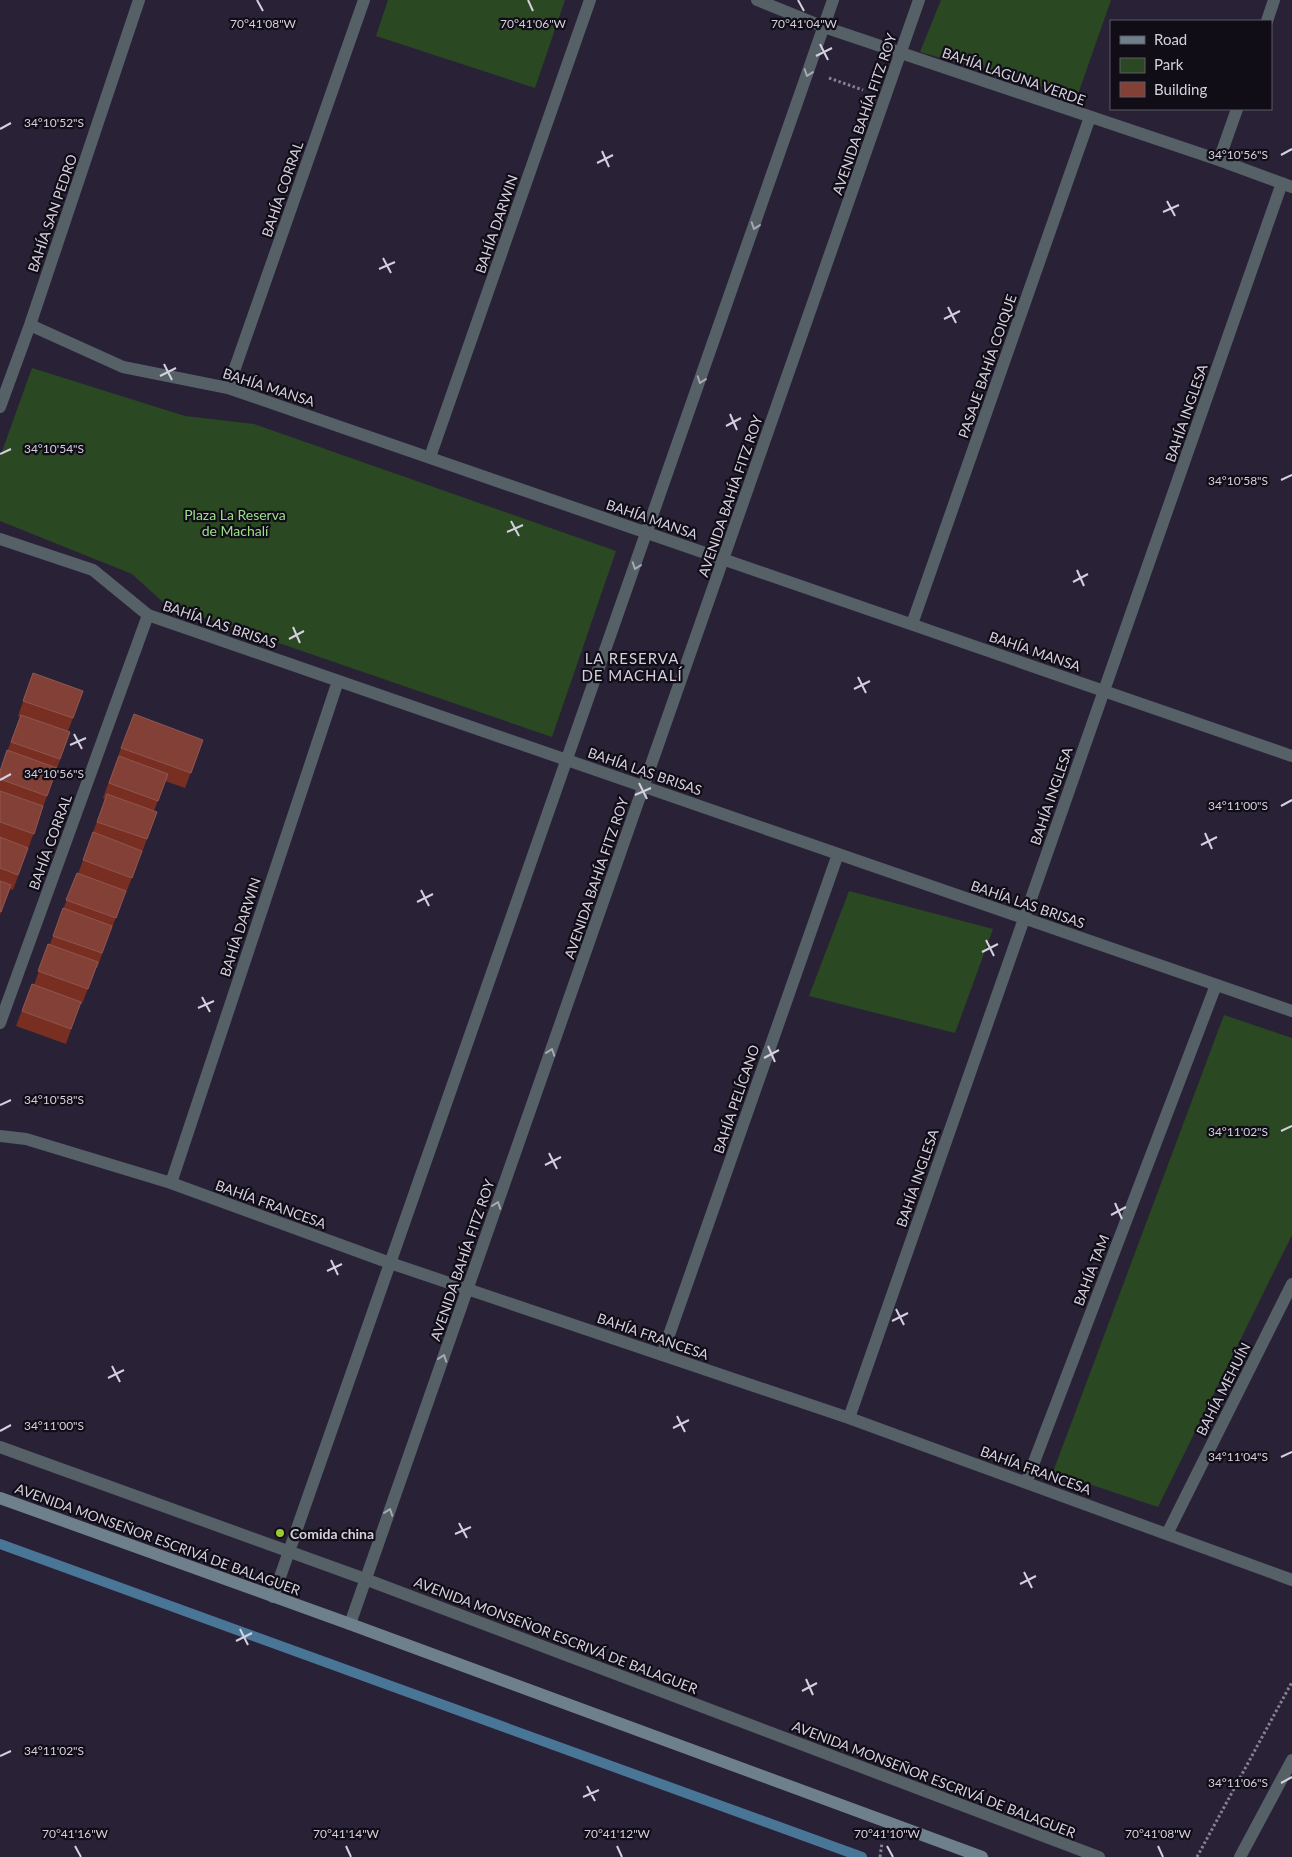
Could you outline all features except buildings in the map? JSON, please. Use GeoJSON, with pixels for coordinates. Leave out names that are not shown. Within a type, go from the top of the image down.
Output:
{"type":"FeatureCollection","features":[{"type":"Feature","properties":{"kind":"main road","name":"AVENIDA MONSEÑOR ESCRIVÁ DE BALAGUER"},"geometry":{"type":"LineString","coordinates":[[0,1498],[350,1624],[982,1857]]}},
{"type":"Feature","properties":{"kind":"street","name":"BAHÍA SAN PEDRO"},"geometry":{"type":"LineString","coordinates":[[0,407],[30,326],[139,0]]}},
{"type":"Feature","properties":{"kind":"street","name":"BAHÍA CORRAL"},"geometry":{"type":"LineString","coordinates":[[228,388],[364,0]]}},
{"type":"Feature","properties":{"kind":"street","name":"BAHÍA DARWIN"},"geometry":{"type":"LineString","coordinates":[[430,457],[590,0]]}},
{"type":"Feature","properties":{"kind":"street","name":"BAHÍA LAGUNA VERDE"},"geometry":{"type":"LineString","coordinates":[[757,0],[824,27],[1219,160],[1287,185]]}},
{"type":"Feature","properties":{"kind":"street"},"geometry":{"type":"LineString","coordinates":[[273,1597],[833,0]]}},
{"type":"Feature","properties":{"kind":"street","name":"AVENIDA BAHÍA FITZ ROY"},"geometry":{"type":"LineString","coordinates":[[350,1624],[919,0]]}},
{"type":"Feature","properties":{"kind":"street"},"geometry":{"type":"LineString","coordinates":[[1267,20],[1274,0]]}},
{"type":"Feature","properties":{"kind":"street"},"geometry":{"type":"LineString","coordinates":[[1219,160],[1237,110]]}},
{"type":"Feature","properties":{"kind":"street","name":"PASAJE BAHÍA COIQUE"},"geometry":{"type":"LineString","coordinates":[[912,624],[1090,117]]}},
{"type":"Feature","properties":{"kind":"street","name":"BAHÍA INGLESA"},"geometry":{"type":"LineString","coordinates":[[849,1418],[1104,691],[1287,185]]}},
{"type":"Feature","properties":{"kind":"street","name":"BAHÍA MANSA"},"geometry":{"type":"LineString","coordinates":[[30,326],[123,367],[228,388],[1292,756]]}},
{"type":"Feature","properties":{"kind":"street","name":"BAHÍA LAS BRISAS"},"geometry":{"type":"LineString","coordinates":[[0,539],[93,570],[148,615],[1292,1011]]}},
{"type":"Feature","properties":{"kind":"street","name":"BAHÍA CORRAL"},"geometry":{"type":"LineString","coordinates":[[0,1023],[148,615]]}},
{"type":"Feature","properties":{"kind":"street","name":"BAHÍA DARWIN"},"geometry":{"type":"LineString","coordinates":[[170,1183],[338,681]]}},
{"type":"Feature","properties":{"kind":"street","name":"BAHÍA PELÍCANO"},"geometry":{"type":"LineString","coordinates":[[662,1355],[838,854]]}},
{"type":"Feature","properties":{"kind":"street","name":"BAHÍA TAM"},"geometry":{"type":"LineString","coordinates":[[1026,1483],[1216,985]]}},
{"type":"Feature","properties":{"kind":"street","name":"BAHÍA FRANCESA"},"geometry":{"type":"LineString","coordinates":[[0,1136],[26,1140],[170,1183],[390,1263],[849,1418],[1292,1580]]}},
{"type":"Feature","properties":{"kind":"street","name":"BAHÍA MEHUÍN"},"geometry":{"type":"LineString","coordinates":[[1167,1534],[1292,1284]]}},
{"type":"Feature","properties":{"kind":"street","name":"AVENIDA MONSEÑOR ESCRIVÁ DE BALAGUER"},"geometry":{"type":"LineString","coordinates":[[0,1446],[365,1579],[1099,1857]]}},
{"type":"Feature","properties":{"kind":"street"},"geometry":{"type":"LineString","coordinates":[[1240,1857],[1292,1760]]}},
{"type":"Feature","properties":{"kind":"path"},"geometry":{"type":"LineString","coordinates":[[809,71],[886,98]]}},
{"type":"Feature","properties":{"kind":"path"},"geometry":{"type":"LineString","coordinates":[[1197,1857],[1292,1682]]}},
{"type":"Feature","properties":{"kind":"path"},"geometry":{"type":"LineString","coordinates":[[880,1857],[881,1852]]}},
{"type":"Feature","properties":{"kind":"green space"},"geometry":{"type":"Polygon","coordinates":[[[388,0],[565,0],[535,88],[376,36],[388,0]]]}},
{"type":"Feature","properties":{"kind":"green space"},"geometry":{"type":"Polygon","coordinates":[[[941,0],[1111,0],[1077,97],[920,52],[941,0]]]}},
{"type":"Feature","properties":{"kind":"green space","name":"Plaza La Reserva de Machalí"},"geometry":{"type":"Polygon","coordinates":[[[32,368],[185,416],[254,424],[616,551],[552,737],[165,604],[132,574],[0,521],[0,457],[32,368]]]}},
{"type":"Feature","properties":{"kind":"green space"},"geometry":{"type":"Polygon","coordinates":[[[849,891],[993,929],[955,1033],[809,996],[849,891]]]}},
{"type":"Feature","properties":{"kind":"green space"},"geometry":{"type":"Polygon","coordinates":[[[1224,1015],[1292,1038],[1292,1235],[1158,1507],[1053,1472],[1224,1015]]]}},
{"type":"Feature","properties":{"kind":"waterway"},"geometry":{"type":"LineString","coordinates":[[0,1544],[862,1857]]}},
{"type":"Feature","properties":{"kind":"place","name":"Comida china"},"geometry":{"type":"Point","coordinates":[280,1533]}},
{"type":"Feature","properties":{"kind":"district","name":"LA RESERVA DE MACHALÍ"},"geometry":{"type":"Point","coordinates":[632,666]}}]}
